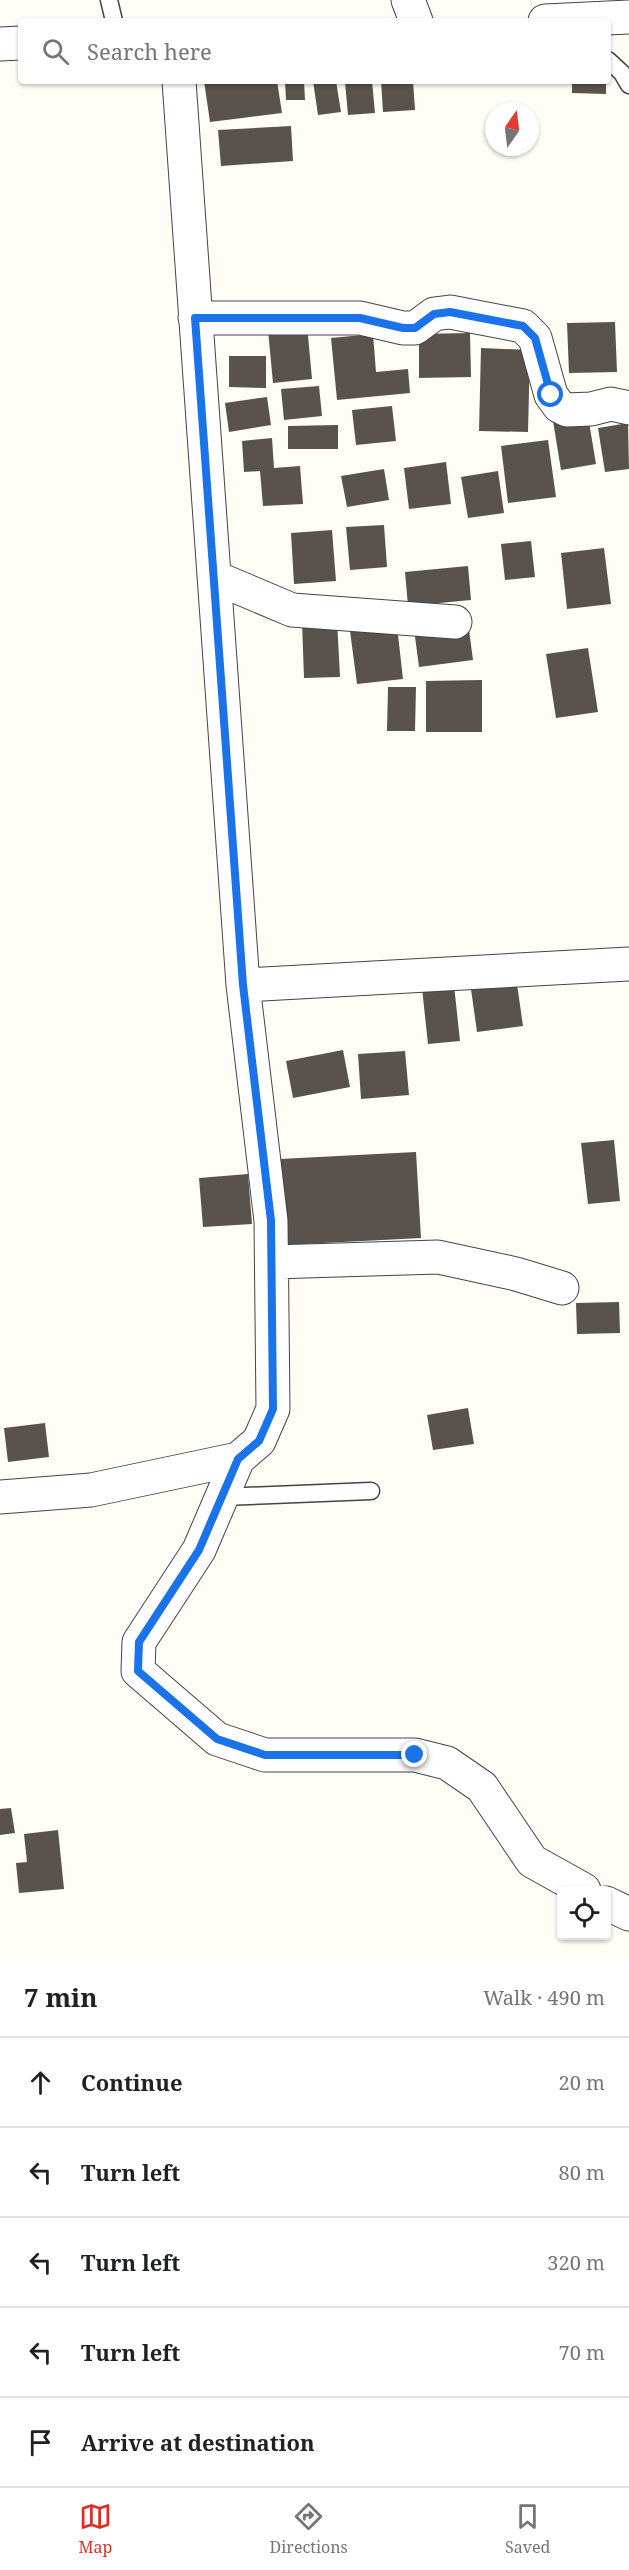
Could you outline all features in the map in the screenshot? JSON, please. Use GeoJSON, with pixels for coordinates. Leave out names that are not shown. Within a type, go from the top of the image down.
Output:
{"type":"FeatureCollection","features":[{"type":"Feature","properties":{"kind":"street"},"geometry":{"type":"LineString","coordinates":[[611,19],[629,17]]}},
{"type":"Feature","properties":{"kind":"street"},"geometry":{"type":"LineString","coordinates":[[0,44],[18,43]]}},
{"type":"Feature","properties":{"kind":"street"},"geometry":{"type":"LineString","coordinates":[[179,84],[243,985],[271,1221],[273,1409],[259,1441],[238,1459],[199,1550],[139,1642],[138,1671],[217,1739],[265,1755],[415,1755],[447,1763],[482,1787],[532,1861],[577,1886]]}},
{"type":"Feature","properties":{"kind":"street"},"geometry":{"type":"LineString","coordinates":[[195,318],[360,318],[403,328],[415,328],[434,314],[450,312],[523,326],[535,338],[551,395],[559,406],[567,410],[591,410],[611,404],[629,408]]}},
{"type":"Feature","properties":{"kind":"street"},"geometry":{"type":"LineString","coordinates":[[214,577],[292,610],[455,622]]}},
{"type":"Feature","properties":{"kind":"street"},"geometry":{"type":"LineString","coordinates":[[243,985],[629,964]]}},
{"type":"Feature","properties":{"kind":"street"},"geometry":{"type":"LineString","coordinates":[[272,1262],[438,1257],[516,1274],[562,1288]]}},
{"type":"Feature","properties":{"kind":"street"},"geometry":{"type":"LineString","coordinates":[[0,1497],[91,1490],[238,1459]]}},
{"type":"Feature","properties":{"kind":"street"},"geometry":{"type":"LineString","coordinates":[[611,1905],[629,1914]]}},
{"type":"Feature","properties":{"kind":"lane"},"geometry":{"type":"LineString","coordinates":[[109,0],[113,18]]}},
{"type":"Feature","properties":{"kind":"lane"},"geometry":{"type":"LineString","coordinates":[[611,63],[622,74],[629,86]]}},
{"type":"Feature","properties":{"kind":"lane"},"geometry":{"type":"LineString","coordinates":[[222,1497],[371,1491]]}},
{"type":"Feature","properties":{"kind":"building"},"geometry":{"type":"Polygon","coordinates":[[[204,84],[277,84],[282,113],[210,122],[204,84]]]}},
{"type":"Feature","properties":{"kind":"building"},"geometry":{"type":"Polygon","coordinates":[[[285,84],[304,84],[305,100],[286,100],[285,84]]]}},
{"type":"Feature","properties":{"kind":"building"},"geometry":{"type":"Polygon","coordinates":[[[313,84],[336,84],[341,112],[318,115],[313,84]]]}},
{"type":"Feature","properties":{"kind":"building"},"geometry":{"type":"Polygon","coordinates":[[[345,84],[372,84],[375,113],[348,115],[345,84]]]}},
{"type":"Feature","properties":{"kind":"building"},"geometry":{"type":"Polygon","coordinates":[[[381,84],[413,84],[415,110],[383,112],[381,84]]]}},
{"type":"Feature","properties":{"kind":"building"},"geometry":{"type":"Polygon","coordinates":[[[572,84],[606,84],[606,94],[572,93],[572,84]]]}},
{"type":"Feature","properties":{"kind":"building"},"geometry":{"type":"Polygon","coordinates":[[[291,126],[293,161],[221,166],[218,130],[291,126]]]}},
{"type":"Feature","properties":{"kind":"building"},"geometry":{"type":"Polygon","coordinates":[[[615,322],[617,372],[569,373],[567,323],[615,322]]]}},
{"type":"Feature","properties":{"kind":"building"},"geometry":{"type":"Polygon","coordinates":[[[307,325],[312,379],[273,383],[268,330],[307,325]]]}},
{"type":"Feature","properties":{"kind":"building"},"geometry":{"type":"Polygon","coordinates":[[[470,333],[471,377],[419,378],[419,334],[470,333]]]}},
{"type":"Feature","properties":{"kind":"building"},"geometry":{"type":"Polygon","coordinates":[[[373,334],[376,372],[408,369],[410,393],[337,400],[331,338],[373,334]]]}},
{"type":"Feature","properties":{"kind":"building"},"geometry":{"type":"Polygon","coordinates":[[[481,348],[530,350],[528,432],[479,431],[481,348]]]}},
{"type":"Feature","properties":{"kind":"building"},"geometry":{"type":"Polygon","coordinates":[[[229,356],[266,356],[266,388],[229,387],[229,356]]]}},
{"type":"Feature","properties":{"kind":"building"},"geometry":{"type":"Polygon","coordinates":[[[319,386],[322,416],[284,420],[281,389],[319,386]]]}},
{"type":"Feature","properties":{"kind":"building"},"geometry":{"type":"Polygon","coordinates":[[[267,397],[271,425],[229,432],[225,403],[267,397]]]}},
{"type":"Feature","properties":{"kind":"building"},"geometry":{"type":"Polygon","coordinates":[[[392,406],[396,441],[356,445],[352,410],[392,406]]]}},
{"type":"Feature","properties":{"kind":"building"},"geometry":{"type":"Polygon","coordinates":[[[588,416],[596,464],[561,470],[553,421],[588,416]]]}},
{"type":"Feature","properties":{"kind":"building"},"geometry":{"type":"Polygon","coordinates":[[[628,423],[629,469],[605,472],[598,428],[628,423]]]}},
{"type":"Feature","properties":{"kind":"building"},"geometry":{"type":"Polygon","coordinates":[[[338,425],[338,449],[288,449],[288,426],[338,425]]]}},
{"type":"Feature","properties":{"kind":"building"},"geometry":{"type":"Polygon","coordinates":[[[272,438],[274,468],[300,466],[303,504],[263,506],[260,471],[244,472],[242,441],[272,438]]]}},
{"type":"Feature","properties":{"kind":"building"},"geometry":{"type":"Polygon","coordinates":[[[548,440],[556,497],[508,503],[501,446],[548,440]]]}},
{"type":"Feature","properties":{"kind":"building"},"geometry":{"type":"Polygon","coordinates":[[[446,462],[451,504],[409,509],[404,468],[446,462]]]}},
{"type":"Feature","properties":{"kind":"building"},"geometry":{"type":"Polygon","coordinates":[[[384,469],[389,500],[347,507],[341,476],[384,469]]]}},
{"type":"Feature","properties":{"kind":"building"},"geometry":{"type":"Polygon","coordinates":[[[498,471],[504,513],[468,518],[461,477],[498,471]]]}},
{"type":"Feature","properties":{"kind":"building"},"geometry":{"type":"Polygon","coordinates":[[[384,525],[387,567],[350,570],[346,527],[384,525]]]}},
{"type":"Feature","properties":{"kind":"building"},"geometry":{"type":"Polygon","coordinates":[[[332,530],[336,581],[294,584],[291,533],[332,530]]]}},
{"type":"Feature","properties":{"kind":"building"},"geometry":{"type":"Polygon","coordinates":[[[531,541],[535,577],[505,580],[501,544],[531,541]]]}},
{"type":"Feature","properties":{"kind":"building"},"geometry":{"type":"Polygon","coordinates":[[[604,548],[611,604],[567,609],[561,553],[604,548]]]}},
{"type":"Feature","properties":{"kind":"building"},"geometry":{"type":"Polygon","coordinates":[[[468,566],[471,600],[408,606],[405,572],[468,566]]]}},
{"type":"Feature","properties":{"kind":"building"},"geometry":{"type":"Polygon","coordinates":[[[337,620],[340,677],[304,678],[302,622],[337,620]]]}},
{"type":"Feature","properties":{"kind":"building"},"geometry":{"type":"Polygon","coordinates":[[[468,622],[473,660],[419,667],[414,629],[468,622]]]}},
{"type":"Feature","properties":{"kind":"building"},"geometry":{"type":"Polygon","coordinates":[[[397,626],[403,679],[357,684],[350,631],[397,626]]]}},
{"type":"Feature","properties":{"kind":"building"},"geometry":{"type":"Polygon","coordinates":[[[588,648],[598,712],[556,718],[546,654],[588,648]]]}},
{"type":"Feature","properties":{"kind":"building"},"geometry":{"type":"Polygon","coordinates":[[[482,680],[482,732],[426,732],[426,681],[482,680]]]}},
{"type":"Feature","properties":{"kind":"building"},"geometry":{"type":"Polygon","coordinates":[[[388,687],[416,687],[415,731],[387,731],[388,687]]]}},
{"type":"Feature","properties":{"kind":"building"},"geometry":{"type":"Polygon","coordinates":[[[516,977],[523,1026],[477,1032],[470,982],[516,977]]]}},
{"type":"Feature","properties":{"kind":"building"},"geometry":{"type":"Polygon","coordinates":[[[454,985],[460,1041],[428,1044],[422,988],[454,985]]]}},
{"type":"Feature","properties":{"kind":"building"},"geometry":{"type":"Polygon","coordinates":[[[343,1050],[350,1087],[293,1098],[286,1061],[343,1050]]]}},
{"type":"Feature","properties":{"kind":"building"},"geometry":{"type":"Polygon","coordinates":[[[405,1051],[409,1095],[361,1099],[358,1054],[405,1051]]]}},
{"type":"Feature","properties":{"kind":"building"},"geometry":{"type":"Polygon","coordinates":[[[614,1140],[620,1201],[588,1204],[581,1143],[614,1140]]]}},
{"type":"Feature","properties":{"kind":"building"},"geometry":{"type":"Polygon","coordinates":[[[416,1152],[421,1238],[284,1245],[280,1159],[416,1152]]]}},
{"type":"Feature","properties":{"kind":"building"},"geometry":{"type":"Polygon","coordinates":[[[248,1174],[252,1224],[203,1227],[199,1178],[248,1174]]]}},
{"type":"Feature","properties":{"kind":"building"},"geometry":{"type":"Polygon","coordinates":[[[619,1302],[620,1333],[577,1334],[576,1303],[619,1302]]]}},
{"type":"Feature","properties":{"kind":"building"},"geometry":{"type":"Polygon","coordinates":[[[468,1408],[474,1444],[433,1450],[427,1415],[468,1408]]]}},
{"type":"Feature","properties":{"kind":"building"},"geometry":{"type":"Polygon","coordinates":[[[45,1423],[49,1457],[8,1462],[4,1428],[45,1423]]]}},
{"type":"Feature","properties":{"kind":"building"},"geometry":{"type":"Polygon","coordinates":[[[11,1808],[15,1833],[0,1835],[0,1809],[11,1808]]]}},
{"type":"Feature","properties":{"kind":"building"},"geometry":{"type":"Polygon","coordinates":[[[58,1830],[64,1889],[19,1893],[16,1863],[27,1862],[24,1834],[58,1830]]]}},
{"type":"Feature","properties":{"kind":"route"},"geometry":{"type":"LineString","coordinates":[[415,1755],[265,1755],[217,1739],[138,1671],[139,1642],[199,1550],[238,1459],[259,1441],[273,1409],[271,1221],[243,985],[195,318],[360,318],[403,328],[415,328],[434,314],[450,312],[523,326],[535,338],[551,395]]}}]}
